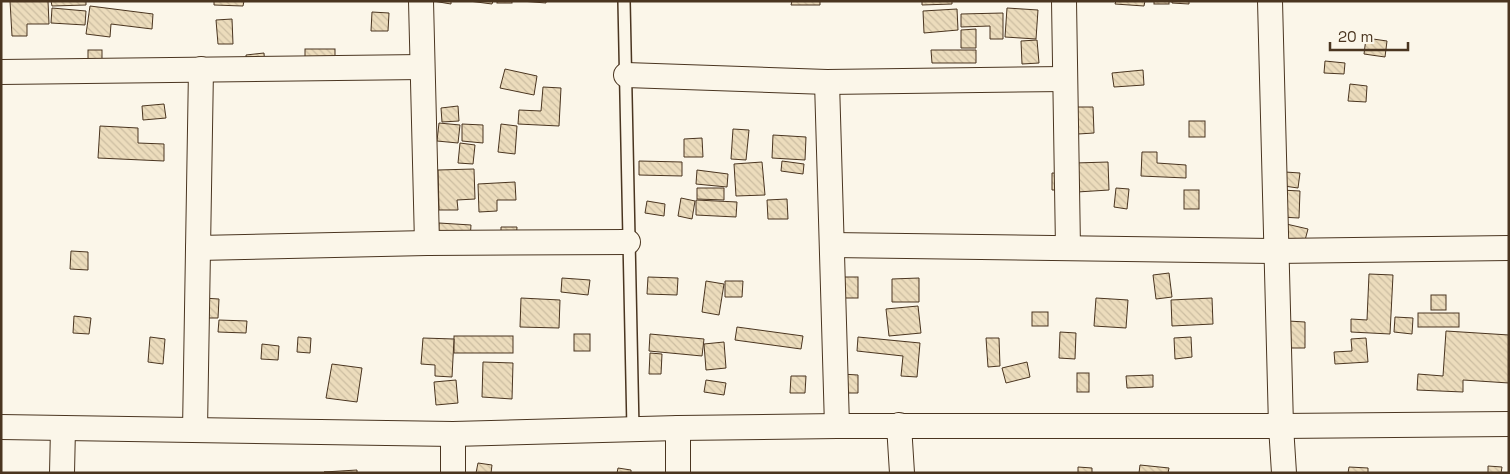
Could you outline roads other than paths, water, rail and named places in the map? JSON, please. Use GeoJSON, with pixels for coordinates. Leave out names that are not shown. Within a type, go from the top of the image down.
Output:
{"type":"FeatureCollection","features":[{"type":"Feature","properties":{"kind":"street"},"geometry":{"type":"LineString","coordinates":[[421,1],[426,243]]}},
{"type":"Feature","properties":{"kind":"street"},"geometry":{"type":"LineString","coordinates":[[1064,1],[1068,248]]}},
{"type":"Feature","properties":{"kind":"street"},"geometry":{"type":"LineString","coordinates":[[1270,1],[1281,426],[1284,473]]}},
{"type":"Feature","properties":{"kind":"street"},"geometry":{"type":"LineString","coordinates":[[1,72],[422,67]]}},
{"type":"Feature","properties":{"kind":"street"},"geometry":{"type":"LineString","coordinates":[[195,430],[201,69]]}},
{"type":"Feature","properties":{"kind":"street"},"geometry":{"type":"LineString","coordinates":[[626,76],[827,82],[1065,79]]}},
{"type":"Feature","properties":{"kind":"street"},"geometry":{"type":"LineString","coordinates":[[827,82],[838,426]]}},
{"type":"Feature","properties":{"kind":"street"},"geometry":{"type":"LineString","coordinates":[[198,248],[426,243],[628,242]]}},
{"type":"Feature","properties":{"kind":"street"},"geometry":{"type":"LineString","coordinates":[[832,245],[1276,251],[1509,248]]}},
{"type":"Feature","properties":{"kind":"street"},"geometry":{"type":"LineString","coordinates":[[1,428],[452,434],[899,425],[1281,426],[1509,424]]}},
{"type":"Feature","properties":{"kind":"street"},"geometry":{"type":"LineString","coordinates":[[899,425],[902,473]]}},
{"type":"Feature","properties":{"kind":"street"},"geometry":{"type":"LineString","coordinates":[[62,473],[63,428]]}},
{"type":"Feature","properties":{"kind":"street"},"geometry":{"type":"LineString","coordinates":[[678,428],[678,473]]}},
{"type":"Feature","properties":{"kind":"street"},"geometry":{"type":"LineString","coordinates":[[452,434],[453,473]]}},
{"type":"Feature","properties":{"kind":"lane"},"geometry":{"type":"LineString","coordinates":[[624,1],[633,429]]}}]}
